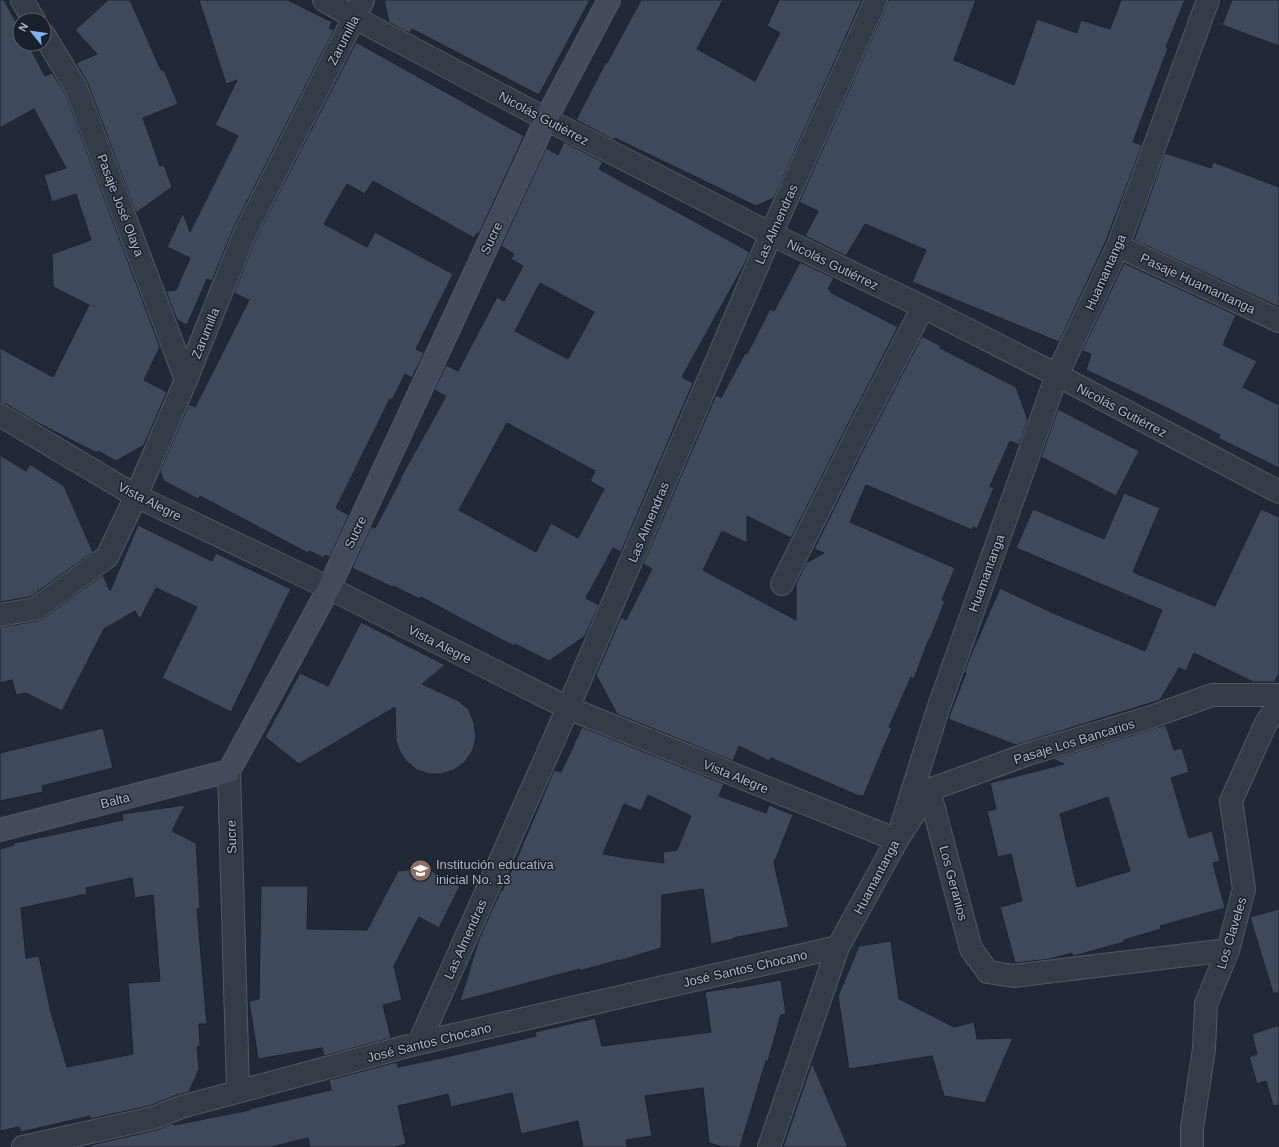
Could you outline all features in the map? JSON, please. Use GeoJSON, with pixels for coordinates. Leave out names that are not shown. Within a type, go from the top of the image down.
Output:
{"type":"FeatureCollection","features":[{"type":"Feature","properties":{"kind":"street"},"geometry":{"type":"LineString","coordinates":[[22,0],[29,12]]}},
{"type":"Feature","properties":{"kind":"street","name":"Nicolás Gutiérrez"},"geometry":{"type":"LineString","coordinates":[[324,0],[359,9],[546,119],[771,234],[923,307],[1057,375],[1279,492]]}},
{"type":"Feature","properties":{"kind":"street","name":"Sucre"},"geometry":{"type":"LineString","coordinates":[[238,1091],[229,771],[329,588],[546,119],[609,0]]}},
{"type":"Feature","properties":{"kind":"street","name":"Las Almendras"},"geometry":{"type":"LineString","coordinates":[[419,1043],[568,708],[771,234],[876,0]]}},
{"type":"Feature","properties":{"kind":"street","name":"Huamantanga"},"geometry":{"type":"LineString","coordinates":[[769,1147],[838,947],[896,840],[938,709],[1057,375],[1118,246],[1208,0]]}},
{"type":"Feature","properties":{"kind":"street","name":"Zarumilla"},"geometry":{"type":"LineString","coordinates":[[0,616],[35,609],[107,557],[136,496],[186,380],[244,235],[359,9]]}},
{"type":"Feature","properties":{"kind":"street","name":"Pasaje José Olaya"},"geometry":{"type":"LineString","coordinates":[[52,49],[76,88],[186,380]]}},
{"type":"Feature","properties":{"kind":"street","name":"Pasaje Huamantanga"},"geometry":{"type":"LineString","coordinates":[[1118,246],[1279,321]]}},
{"type":"Feature","properties":{"kind":"street"},"geometry":{"type":"LineString","coordinates":[[782,584],[857,434],[923,307]]}},
{"type":"Feature","properties":{"kind":"street","name":"Vista Alegre"},"geometry":{"type":"LineString","coordinates":[[0,415],[136,496],[329,588],[568,708],[896,840]]}},
{"type":"Feature","properties":{"kind":"street","name":"Pasaje Los Bancarios"},"geometry":{"type":"LineString","coordinates":[[930,790],[1028,754],[1151,717],[1212,695],[1279,695]]}},
{"type":"Feature","properties":{"kind":"street","name":"Los Claveles"},"geometry":{"type":"LineString","coordinates":[[1192,1147],[1192,1128],[1204,1048],[1206,1004],[1228,950],[1244,889],[1231,801],[1266,723],[1279,704]]}},
{"type":"Feature","properties":{"kind":"street","name":"Balta"},"geometry":{"type":"LineString","coordinates":[[0,830],[229,771]]}},
{"type":"Feature","properties":{"kind":"street"},"geometry":{"type":"LineString","coordinates":[[896,840],[930,790]]}},
{"type":"Feature","properties":{"kind":"street","name":"Los Geranios"},"geometry":{"type":"LineString","coordinates":[[930,790],[971,949],[988,972],[1013,976],[1228,950]]}},
{"type":"Feature","properties":{"kind":"street","name":"José Santos Chocano"},"geometry":{"type":"LineString","coordinates":[[23,1147],[153,1118],[181,1107],[419,1043],[838,947]]}},
{"type":"Feature","properties":{"kind":"building"},"geometry":{"type":"Polygon","coordinates":[[[0,0],[4,0],[12,14],[12,52],[32,52],[45,76],[52,73],[65,93],[160,347],[144,380],[167,392],[144,445],[116,461],[36,422],[6,404],[0,403],[0,348],[53,377],[89,305],[53,287],[52,254],[91,240],[76,194],[52,202],[44,175],[66,168],[34,109],[0,128],[0,0]]]}},
{"type":"Feature","properties":{"kind":"building"},"geometry":{"type":"Polygon","coordinates":[[[108,0],[130,0],[161,70],[164,70],[178,104],[143,118],[160,166],[164,165],[172,187],[136,213],[88,84],[76,63],[97,54],[75,30],[108,0]]]}},
{"type":"Feature","properties":{"kind":"building"},"geometry":{"type":"Polygon","coordinates":[[[199,0],[288,0],[332,22],[329,28],[334,30],[233,229],[212,281],[207,279],[187,325],[177,320],[166,291],[176,290],[190,258],[167,247],[183,213],[190,232],[238,136],[215,125],[237,80],[226,84],[199,0]]]}},
{"type":"Feature","properties":{"kind":"building"},"geometry":{"type":"Polygon","coordinates":[[[384,0],[590,0],[539,95],[412,29],[409,33],[389,22],[384,0]]]}},
{"type":"Feature","properties":{"kind":"building"},"geometry":{"type":"Polygon","coordinates":[[[641,0],[723,0],[697,49],[755,81],[780,33],[767,26],[779,0],[862,0],[774,198],[756,206],[615,138],[614,140],[576,120],[606,62],[607,63],[641,0]]]}},
{"type":"Feature","properties":{"kind":"building"},"geometry":{"type":"Polygon","coordinates":[[[888,0],[976,0],[954,60],[1014,85],[1037,19],[1077,33],[1081,20],[1110,29],[1121,0],[1185,0],[1166,47],[1168,48],[1133,142],[1142,145],[1106,241],[1059,342],[912,282],[926,250],[865,224],[846,256],[805,236],[818,211],[799,202],[888,0]]]}},
{"type":"Feature","properties":{"kind":"building"},"geometry":{"type":"Polygon","coordinates":[[[1232,0],[1279,0],[1279,46],[1222,25],[1232,0]]]}},
{"type":"Feature","properties":{"kind":"building"},"geometry":{"type":"Polygon","coordinates":[[[356,42],[524,136],[479,234],[477,233],[474,238],[373,181],[365,194],[347,184],[324,224],[367,247],[375,232],[453,274],[416,349],[424,353],[412,378],[405,374],[392,400],[390,399],[336,508],[349,515],[330,557],[325,555],[324,558],[309,551],[308,553],[200,496],[198,499],[164,481],[160,471],[189,404],[195,407],[249,300],[234,293],[255,240],[356,42]]]}},
{"type":"Feature","properties":{"kind":"building"},"geometry":{"type":"Polygon","coordinates":[[[564,142],[603,162],[599,169],[750,252],[682,377],[693,383],[621,552],[613,548],[586,598],[599,605],[585,636],[549,661],[515,644],[514,646],[421,597],[420,599],[352,568],[371,526],[375,528],[446,396],[434,390],[446,365],[458,371],[497,297],[504,301],[523,266],[511,259],[514,254],[501,246],[546,148],[558,155],[564,142]],[[540,283],[515,331],[568,359],[594,312],[540,283]],[[507,423],[459,510],[536,552],[551,523],[578,538],[604,489],[590,481],[595,471],[507,423]]]}},
{"type":"Feature","properties":{"kind":"building"},"geometry":{"type":"Polygon","coordinates":[[[1165,153],[1211,168],[1213,162],[1279,187],[1279,307],[1134,240],[1165,153]]]}},
{"type":"Feature","properties":{"kind":"building"},"geometry":{"type":"Polygon","coordinates":[[[800,262],[834,278],[828,289],[831,290],[830,292],[898,327],[791,538],[747,516],[747,543],[722,531],[703,570],[796,620],[796,584],[806,563],[824,553],[814,549],[922,336],[941,346],[940,348],[1016,387],[1028,420],[1019,445],[1010,441],[990,486],[994,488],[977,529],[973,527],[972,530],[866,485],[850,522],[955,568],[942,600],[945,601],[914,679],[911,677],[889,727],[892,728],[863,797],[771,758],[769,761],[739,746],[733,761],[617,714],[596,675],[621,617],[626,620],[652,569],[643,564],[716,395],[721,398],[745,353],[747,354],[770,309],[774,311],[800,262]]]}},
{"type":"Feature","properties":{"kind":"building"},"geometry":{"type":"Polygon","coordinates":[[[1124,263],[1236,315],[1223,345],[1257,361],[1243,387],[1279,405],[1279,468],[1218,438],[1220,435],[1163,406],[1086,370],[1091,354],[1082,351],[1124,263]]]}},
{"type":"Feature","properties":{"kind":"building"},"geometry":{"type":"Polygon","coordinates":[[[1058,409],[1139,451],[1116,496],[1041,457],[1058,409]]]}},
{"type":"Feature","properties":{"kind":"building"},"geometry":{"type":"Polygon","coordinates":[[[0,455],[26,471],[30,464],[64,486],[93,552],[30,597],[0,602],[0,455]]]}},
{"type":"Feature","properties":{"kind":"building"},"geometry":{"type":"Polygon","coordinates":[[[1124,493],[1160,508],[1133,572],[1215,606],[1261,509],[1279,517],[1279,674],[1274,682],[1253,682],[1194,653],[1186,671],[1179,668],[1160,700],[1016,745],[948,719],[966,673],[964,673],[970,657],[1000,588],[1053,613],[1145,651],[1162,610],[1016,548],[1033,509],[1104,539],[1124,493]]]}},
{"type":"Feature","properties":{"kind":"building"},"geometry":{"type":"Polygon","coordinates":[[[138,525],[212,561],[216,553],[291,589],[231,712],[162,678],[197,607],[156,588],[140,619],[135,611],[104,629],[62,711],[26,693],[16,695],[12,680],[0,683],[0,627],[42,619],[103,575],[110,591],[138,525]]]}},
{"type":"Feature","properties":{"kind":"building"},"geometry":{"type":"Polygon","coordinates":[[[361,622],[445,665],[422,684],[459,701],[469,710],[474,723],[476,737],[473,750],[465,762],[454,770],[441,774],[429,774],[417,770],[407,762],[400,752],[396,741],[395,707],[299,764],[265,737],[300,673],[328,686],[361,622]]]}},
{"type":"Feature","properties":{"kind":"building"},"geometry":{"type":"Polygon","coordinates":[[[1166,725],[1174,750],[1182,748],[1189,772],[1171,778],[1189,838],[1212,831],[1220,861],[1213,863],[1225,908],[1160,926],[1161,929],[1124,940],[1124,942],[1074,956],[1072,953],[1050,959],[1015,963],[1000,907],[1022,901],[1011,854],[998,857],[987,811],[996,809],[990,783],[1064,764],[1053,759],[1166,725]],[[1108,797],[1060,814],[1077,887],[1130,871],[1108,797]]]}},
{"type":"Feature","properties":{"kind":"building"},"geometry":{"type":"Polygon","coordinates":[[[582,727],[724,784],[719,796],[766,813],[769,805],[793,815],[774,863],[789,927],[711,944],[703,889],[662,895],[661,948],[619,961],[579,971],[580,969],[460,1001],[479,939],[518,856],[554,770],[561,772],[582,727]],[[648,795],[641,811],[624,804],[603,854],[664,863],[663,852],[677,850],[691,816],[648,795]]]}},
{"type":"Feature","properties":{"kind":"building"},"geometry":{"type":"Polygon","coordinates":[[[103,728],[113,768],[42,786],[43,792],[0,801],[0,753],[103,728]]]}},
{"type":"Feature","properties":{"kind":"building"},"geometry":{"type":"Polygon","coordinates":[[[185,805],[172,831],[196,843],[200,908],[197,909],[207,1024],[199,1024],[200,1046],[197,1047],[199,1069],[189,1092],[149,1106],[90,1119],[90,1116],[21,1132],[19,1127],[0,1131],[0,849],[14,845],[14,843],[123,820],[122,814],[185,805]],[[132,878],[86,888],[87,894],[21,908],[26,958],[39,956],[51,1012],[67,1067],[133,1054],[128,983],[160,981],[153,895],[135,898],[132,878]]]}},
{"type":"Feature","properties":{"kind":"building"},"geometry":{"type":"Polygon","coordinates":[[[426,868],[460,886],[439,928],[419,917],[394,966],[402,1000],[383,1005],[391,1038],[324,1056],[322,1048],[258,1059],[249,1001],[259,999],[261,886],[308,886],[307,929],[367,930],[398,871],[426,868]]]}},
{"type":"Feature","properties":{"kind":"building"},"geometry":{"type":"Polygon","coordinates":[[[1279,909],[1279,993],[1273,993],[1250,917],[1279,909]]]}},
{"type":"Feature","properties":{"kind":"building"},"geometry":{"type":"Polygon","coordinates":[[[891,941],[899,999],[954,1027],[974,1022],[977,1039],[1013,1038],[985,1103],[944,1096],[932,1056],[849,1069],[838,996],[859,946],[891,941]]]}},
{"type":"Feature","properties":{"kind":"building"},"geometry":{"type":"Polygon","coordinates":[[[781,980],[786,1014],[781,1015],[768,1061],[766,1061],[740,1147],[723,1147],[709,1143],[703,1088],[645,1096],[652,1136],[626,1140],[627,1147],[583,1147],[578,1121],[521,1134],[512,1093],[451,1107],[448,1094],[398,1106],[406,1144],[395,1147],[310,1147],[308,1138],[271,1147],[91,1147],[91,1145],[156,1130],[174,1123],[174,1125],[250,1110],[249,1109],[331,1090],[329,1080],[397,1062],[398,1067],[446,1057],[536,1036],[535,1032],[595,1018],[602,1046],[711,1032],[705,992],[781,980]]]}},
{"type":"Feature","properties":{"kind":"building"},"geometry":{"type":"Polygon","coordinates":[[[1279,1025],[1279,1105],[1273,1106],[1266,1081],[1257,1084],[1249,1057],[1257,1054],[1252,1034],[1279,1025]]]}},
{"type":"Feature","properties":{"kind":"building"},"geometry":{"type":"Polygon","coordinates":[[[812,1063],[848,1147],[783,1147],[812,1063]]]}},
{"type":"Feature","properties":{"kind":"place","name":"Institución educativa inicial No. 13"},"geometry":{"type":"Point","coordinates":[421,871]}}]}
